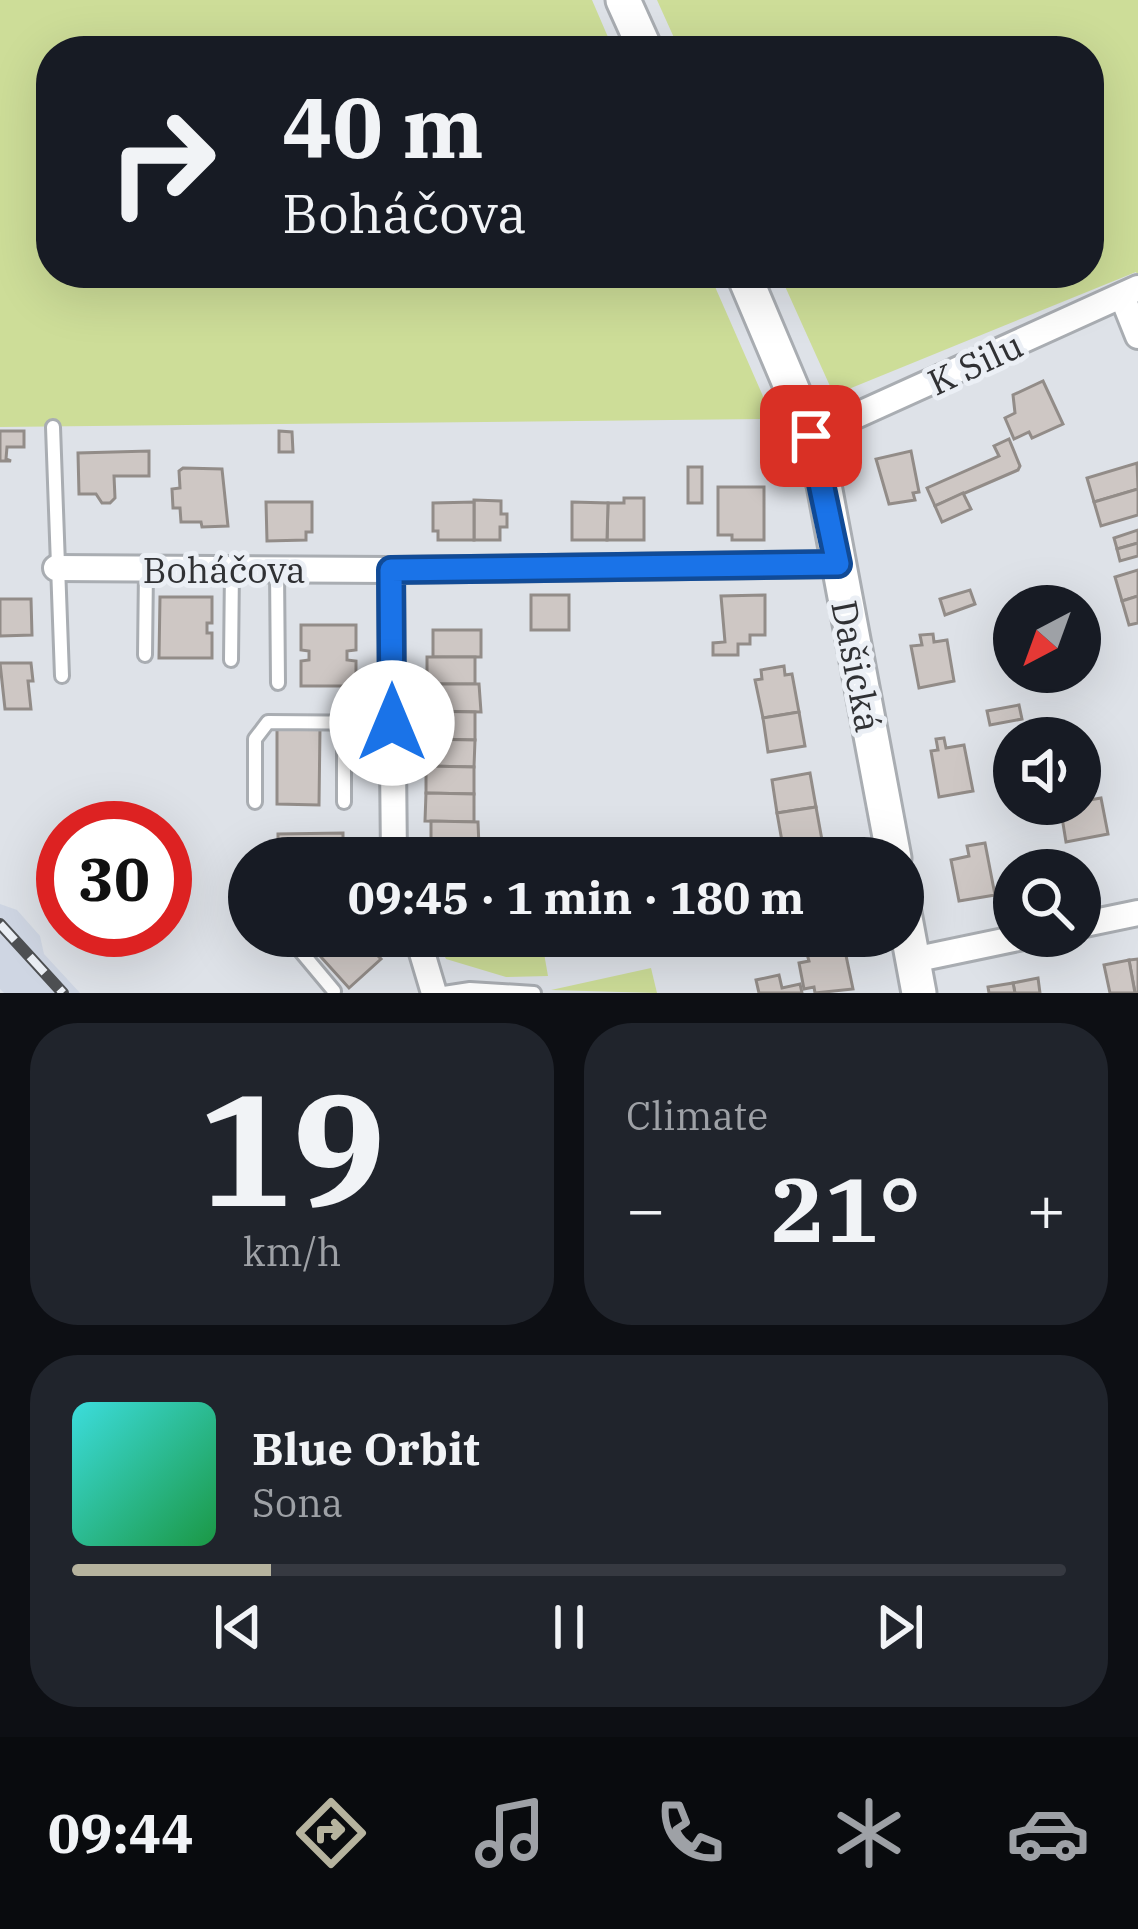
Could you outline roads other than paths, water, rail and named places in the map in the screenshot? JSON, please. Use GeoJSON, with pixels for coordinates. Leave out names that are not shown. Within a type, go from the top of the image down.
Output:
{"type":"FeatureCollection","features":[{"type":"Feature","properties":{"kind":"main road"},"geometry":{"type":"LineString","coordinates":[[623,0],[639,36]]}},
{"type":"Feature","properties":{"kind":"main road","name":"Dašická"},"geometry":{"type":"LineString","coordinates":[[749,288],[811,436],[890,837]]}},
{"type":"Feature","properties":{"kind":"street","name":"K Silu"},"geometry":{"type":"LineString","coordinates":[[811,436],[1130,292]]}},
{"type":"Feature","properties":{"kind":"street"},"geometry":{"type":"LineString","coordinates":[[1130,292],[1138,336]]}},
{"type":"Feature","properties":{"kind":"street","name":"Boháčova"},"geometry":{"type":"LineString","coordinates":[[56,568],[391,570],[838,564]]}},
{"type":"Feature","properties":{"kind":"street"},"geometry":{"type":"LineString","coordinates":[[391,570],[394,837]]}},
{"type":"Feature","properties":{"kind":"street"},"geometry":{"type":"LineString","coordinates":[[1101,921],[1138,913]]}},
{"type":"Feature","properties":{"kind":"street"},"geometry":{"type":"LineString","coordinates":[[916,976],[993,948]]}},
{"type":"Feature","properties":{"kind":"street"},"geometry":{"type":"LineString","coordinates":[[423,957],[434,993]]}},
{"type":"Feature","properties":{"kind":"lane"},"geometry":{"type":"LineString","coordinates":[[53,427],[62,676]]}},
{"type":"Feature","properties":{"kind":"lane"},"geometry":{"type":"LineString","coordinates":[[146,569],[146,655]]}},
{"type":"Feature","properties":{"kind":"lane"},"geometry":{"type":"LineString","coordinates":[[231,659],[232,569]]}},
{"type":"Feature","properties":{"kind":"lane"},"geometry":{"type":"LineString","coordinates":[[277,569],[278,683]]}},
{"type":"Feature","properties":{"kind":"lane"},"geometry":{"type":"LineString","coordinates":[[255,802],[255,739],[262,726],[275,721],[392,723]]}},
{"type":"Feature","properties":{"kind":"lane"},"geometry":{"type":"LineString","coordinates":[[344,722],[344,802]]}},
{"type":"Feature","properties":{"kind":"lane"},"geometry":{"type":"LineString","coordinates":[[306,957],[334,991]]}},
{"type":"Feature","properties":{"kind":"lane"},"geometry":{"type":"LineString","coordinates":[[444,993],[461,989],[534,993]]}},
{"type":"Feature","properties":{"kind":"railway"},"geometry":{"type":"LineString","coordinates":[[0,924],[63,993]]}}]}
